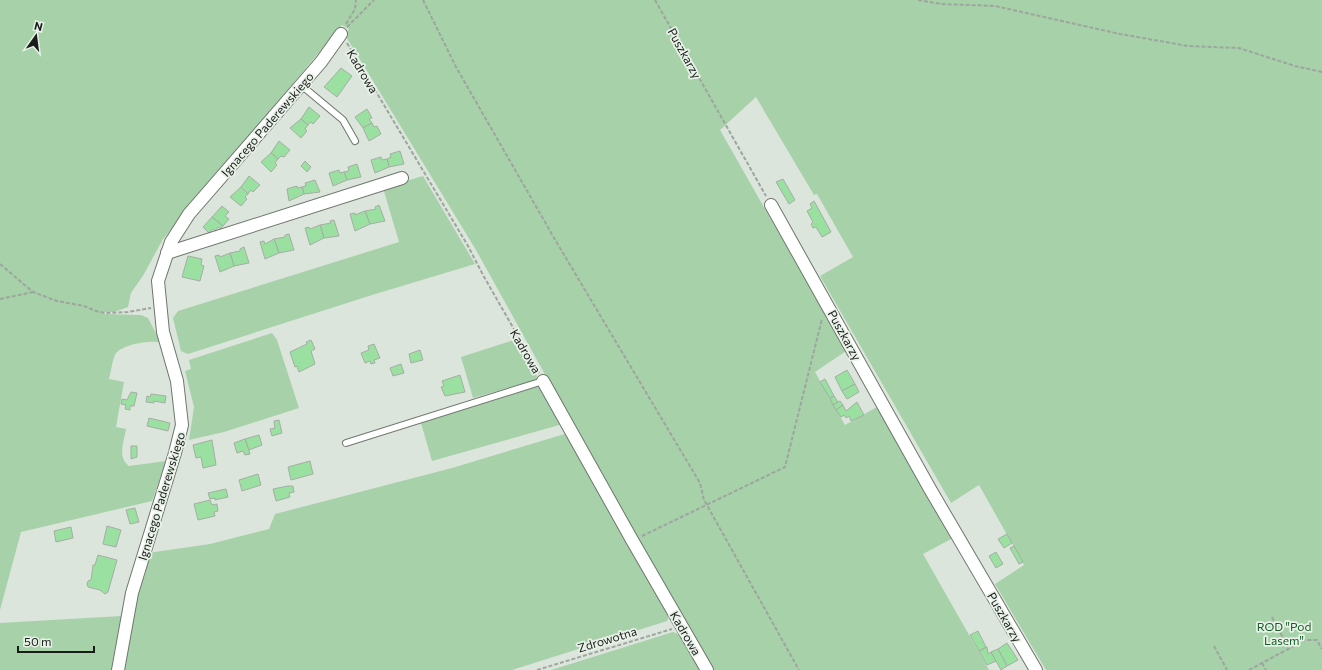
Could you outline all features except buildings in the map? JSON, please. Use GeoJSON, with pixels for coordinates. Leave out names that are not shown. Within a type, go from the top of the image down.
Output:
{"type":"FeatureCollection","features":[{"type":"Feature","properties":{"kind":"street","name":"Ignacego Paderewskiego"},"geometry":{"type":"LineString","coordinates":[[118,670],[132,593],[182,426],[177,381],[163,332],[160,307],[158,281],[167,253],[174,236],[189,214],[301,84],[341,34]]}},
{"type":"Feature","properties":{"kind":"street"},"geometry":{"type":"LineString","coordinates":[[167,253],[402,178]]}},
{"type":"Feature","properties":{"kind":"street","name":"Puszkarzy"},"geometry":{"type":"LineString","coordinates":[[770,205],[930,489],[1036,670]]}},
{"type":"Feature","properties":{"kind":"street","name":"Kadrowa"},"geometry":{"type":"LineString","coordinates":[[543,381],[707,670]]}},
{"type":"Feature","properties":{"kind":"lane"},"geometry":{"type":"LineString","coordinates":[[301,84],[343,120],[355,141]]}},
{"type":"Feature","properties":{"kind":"lane"},"geometry":{"type":"LineString","coordinates":[[346,443],[543,381]]}},
{"type":"Feature","properties":{"kind":"path"},"geometry":{"type":"LineString","coordinates":[[341,34],[355,9],[356,0]]}},
{"type":"Feature","properties":{"kind":"path"},"geometry":{"type":"LineString","coordinates":[[341,34],[374,0]]}},
{"type":"Feature","properties":{"kind":"path"},"geometry":{"type":"LineString","coordinates":[[423,0],[456,67],[541,216],[700,483],[706,504],[799,670]]}},
{"type":"Feature","properties":{"kind":"path","name":"Puszkarzy"},"geometry":{"type":"LineString","coordinates":[[655,0],[770,205]]}},
{"type":"Feature","properties":{"kind":"path"},"geometry":{"type":"LineString","coordinates":[[918,0],[941,4],[995,6],[1120,34],[1188,46],[1239,48],[1295,66],[1322,72]]}},
{"type":"Feature","properties":{"kind":"path","name":"Kadrowa"},"geometry":{"type":"LineString","coordinates":[[341,34],[468,246],[543,381]]}},
{"type":"Feature","properties":{"kind":"path"},"geometry":{"type":"LineString","coordinates":[[0,264],[33,292],[57,301],[84,306],[98,312],[128,312],[160,307]]}},
{"type":"Feature","properties":{"kind":"path"},"geometry":{"type":"LineString","coordinates":[[0,299],[33,292]]}},
{"type":"Feature","properties":{"kind":"path"},"geometry":{"type":"LineString","coordinates":[[632,540],[785,467],[826,302]]}},
{"type":"Feature","properties":{"kind":"path"},"geometry":{"type":"LineString","coordinates":[[1272,617],[1289,649]]}},
{"type":"Feature","properties":{"kind":"path","name":"Zdrowotna"},"geometry":{"type":"LineString","coordinates":[[537,670],[682,626]]}},
{"type":"Feature","properties":{"kind":"path"},"geometry":{"type":"LineString","coordinates":[[1249,670],[1305,640],[1317,640],[1322,649]]}},
{"type":"Feature","properties":{"kind":"path"},"geometry":{"type":"LineString","coordinates":[[1214,646],[1227,670]]}},
{"type":"Feature","properties":{"kind":"path"},"geometry":{"type":"LineString","coordinates":[[1262,663],[1266,670]]}},
{"type":"Feature","properties":{"kind":"green space","name":"ROD \"Pod Lasem\""},"geometry":{"type":"Polygon","coordinates":[[[0,0],[1322,0],[1322,670],[1046,670],[995,584],[1024,565],[979,485],[951,503],[820,276],[853,257],[817,194],[814,195],[756,97],[720,130],[846,351],[815,372],[845,425],[877,407],[953,538],[923,554],[989,670],[709,670],[476,250],[345,35],[349,29],[342,25],[163,239],[144,274],[131,293],[128,307],[114,312],[105,312],[104,314],[141,315],[148,318],[161,343],[144,342],[118,351],[114,358],[109,379],[124,382],[116,427],[126,429],[122,449],[125,462],[129,466],[166,461],[152,501],[21,532],[0,610],[0,0]]]}},
{"type":"Feature","properties":{"kind":"green space"},"geometry":{"type":"Polygon","coordinates":[[[423,176],[475,264],[372,295],[188,354],[181,351],[173,318],[178,311],[399,242],[383,188],[423,176]]]}},
{"type":"Feature","properties":{"kind":"green space"},"geometry":{"type":"Polygon","coordinates":[[[272,333],[277,340],[299,408],[224,432],[189,440],[194,407],[185,371],[191,369],[189,360],[272,333]]]}},
{"type":"Feature","properties":{"kind":"green space"},"geometry":{"type":"Polygon","coordinates":[[[517,339],[537,376],[536,380],[473,398],[461,357],[517,339]]]}},
{"type":"Feature","properties":{"kind":"green space"},"geometry":{"type":"Polygon","coordinates":[[[542,385],[563,424],[432,461],[421,423],[542,385]]]}},
{"type":"Feature","properties":{"kind":"green space"},"geometry":{"type":"Polygon","coordinates":[[[568,433],[670,613],[667,621],[512,670],[122,670],[139,585],[145,576],[148,553],[210,544],[269,529],[275,514],[452,468],[568,433]]]}},
{"type":"Feature","properties":{"kind":"green space"},"geometry":{"type":"Polygon","coordinates":[[[121,616],[111,670],[0,670],[0,623],[121,616]]]}},
{"type":"Feature","properties":{"kind":"green space"},"geometry":{"type":"Polygon","coordinates":[[[673,632],[684,636],[703,668],[699,670],[551,670],[673,632]]]}}]}
